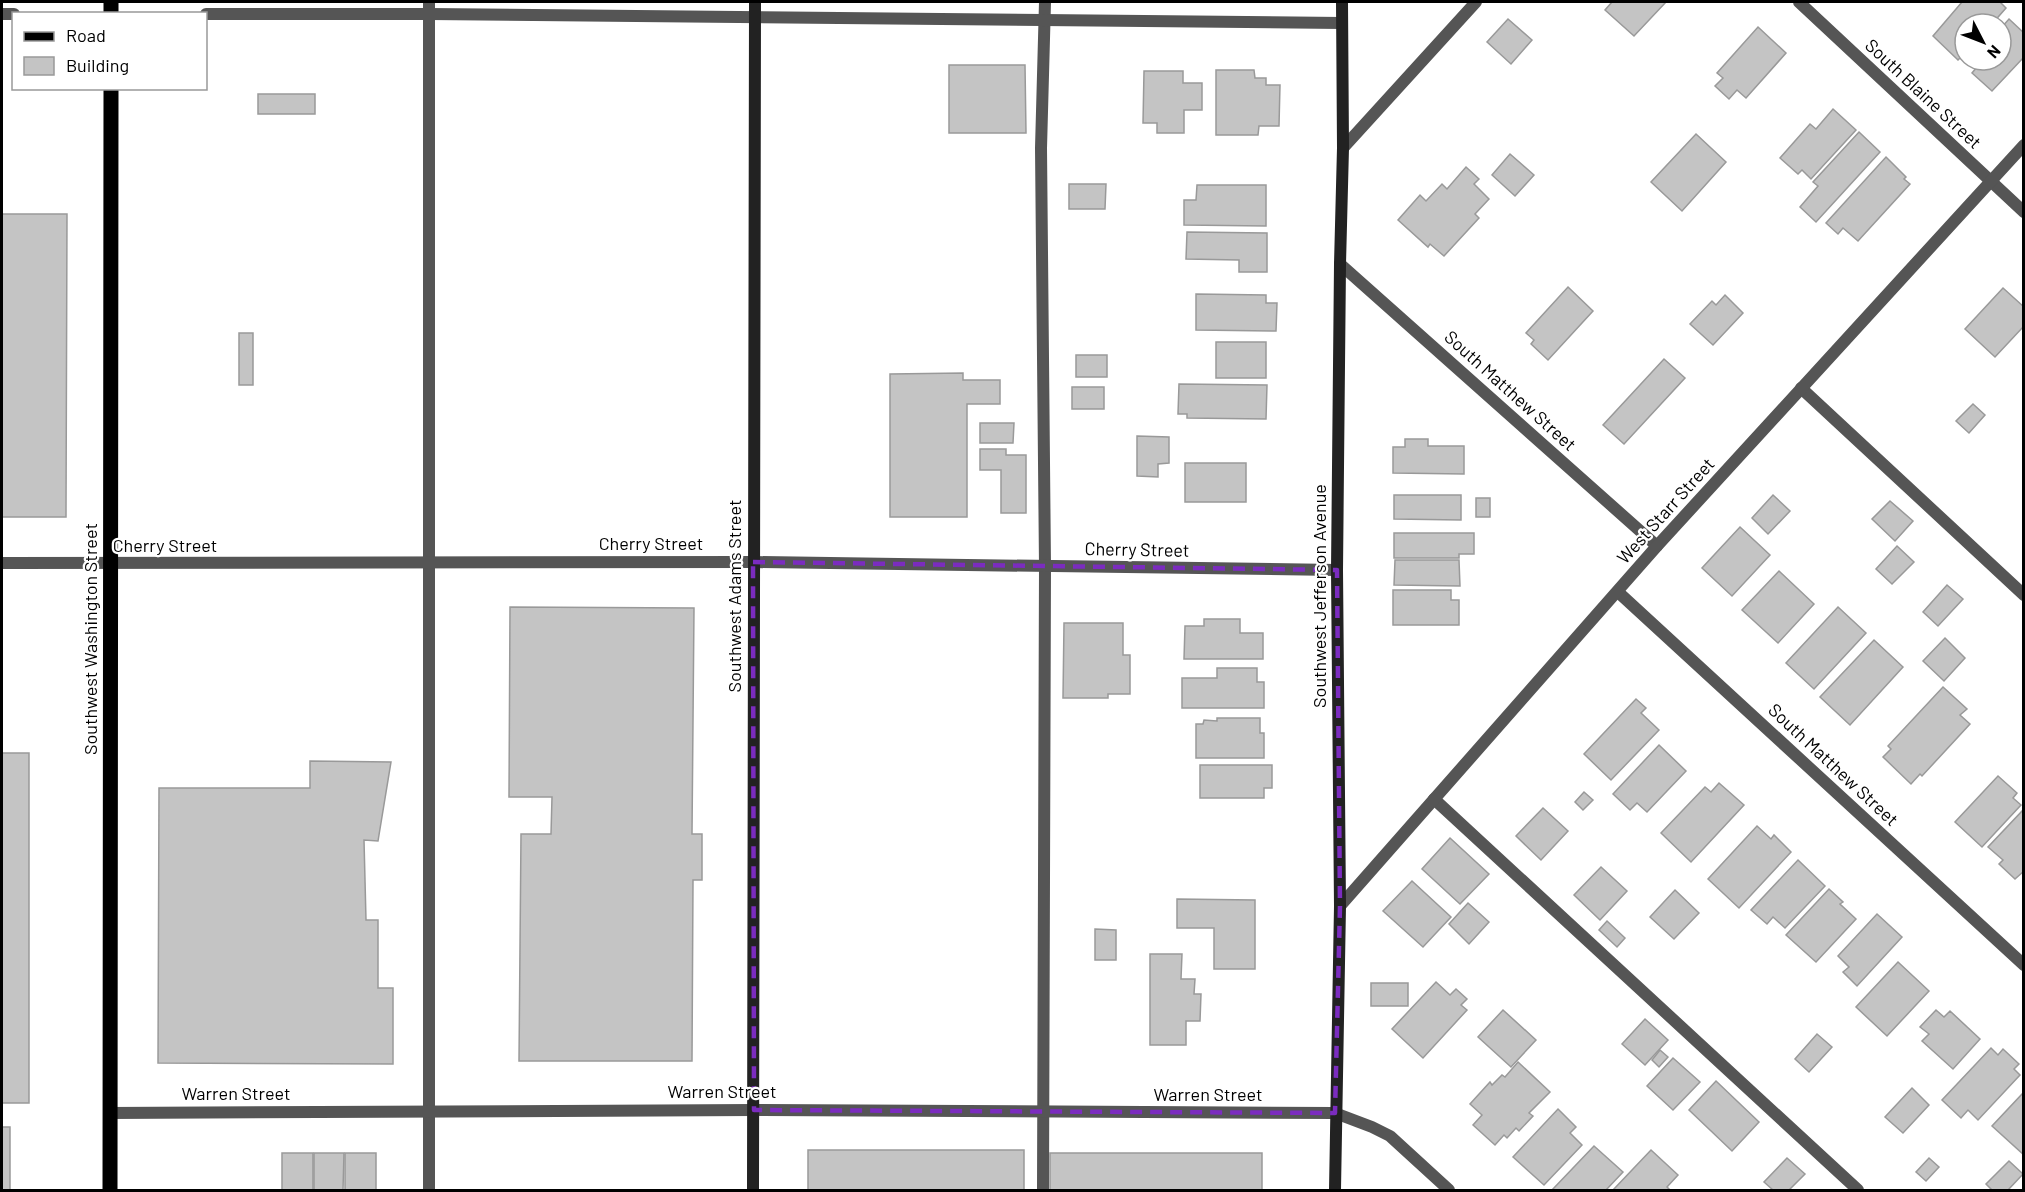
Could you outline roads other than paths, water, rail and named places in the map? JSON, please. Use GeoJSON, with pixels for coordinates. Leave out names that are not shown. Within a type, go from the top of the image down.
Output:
{"type":"FeatureCollection","features":[{"type":"Feature","properties":{"kind":"main road","name":"Southwest Adams Street"},"geometry":{"type":"LineString","coordinates":[[753,1191],[755,2]]}},
{"type":"Feature","properties":{"kind":"main road","name":"Southwest Jefferson Avenue"},"geometry":{"type":"LineString","coordinates":[[1335,1191],[1340,906],[1336,570],[1343,148],[1342,2]]}},
{"type":"Feature","properties":{"kind":"main road","name":"Southwest Washington Street"},"geometry":{"type":"LineString","coordinates":[[110,1191],[111,90]]}},
{"type":"Feature","properties":{"kind":"street"},"geometry":{"type":"LineString","coordinates":[[1043,1191],[1046,566],[1041,148],[1045,2]]}},
{"type":"Feature","properties":{"kind":"street"},"geometry":{"type":"LineString","coordinates":[[1343,148],[1476,2]]}},
{"type":"Feature","properties":{"kind":"street","name":"South Blaine Street"},"geometry":{"type":"LineString","coordinates":[[1799,2],[2024,212]]}},
{"type":"Feature","properties":{"kind":"street"},"geometry":{"type":"LineString","coordinates":[[429,8],[429,1191]]}},
{"type":"Feature","properties":{"kind":"street"},"geometry":{"type":"LineString","coordinates":[[207,14],[429,8],[754,18],[1341,23]]}},
{"type":"Feature","properties":{"kind":"street","name":"West Starr Street"},"geometry":{"type":"LineString","coordinates":[[1340,906],[1657,546],[2024,145]]}},
{"type":"Feature","properties":{"kind":"street","name":"South Matthew Street"},"geometry":{"type":"LineString","coordinates":[[1340,264],[1657,546]]}},
{"type":"Feature","properties":{"kind":"street"},"geometry":{"type":"LineString","coordinates":[[1801,388],[2024,594]]}},
{"type":"Feature","properties":{"kind":"street","name":"Cherry Street"},"geometry":{"type":"LineString","coordinates":[[2,563],[753,562],[1336,570]]}},
{"type":"Feature","properties":{"kind":"street","name":"South Matthew Street"},"geometry":{"type":"LineString","coordinates":[[1618,592],[2024,965]]}},
{"type":"Feature","properties":{"kind":"street"},"geometry":{"type":"LineString","coordinates":[[1434,799],[1858,1191]]}},
{"type":"Feature","properties":{"kind":"street","name":"Warren Street"},"geometry":{"type":"LineString","coordinates":[[109,1113],[754,1110],[1335,1113]]}},
{"type":"Feature","properties":{"kind":"street"},"geometry":{"type":"LineString","coordinates":[[1335,1113],[1390,1136],[1449,1191]]}}]}
